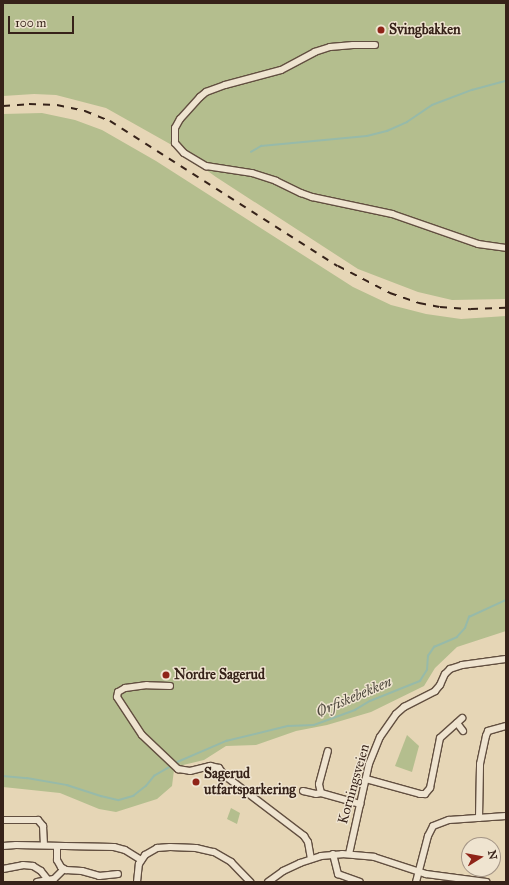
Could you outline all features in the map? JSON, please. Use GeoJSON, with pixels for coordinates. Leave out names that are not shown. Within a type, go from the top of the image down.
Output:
{"type":"FeatureCollection","features":[{"type":"Feature","properties":{"kind":"street"},"geometry":{"type":"LineString","coordinates":[[375,45],[330,47],[315,52],[281,70],[225,85],[206,92],[180,119],[174,134],[175,143],[184,153],[206,166],[252,173],[312,197],[392,214],[478,244],[506,248]]}},
{"type":"Feature","properties":{"kind":"street","name":"Korningsveien"},"geometry":{"type":"LineString","coordinates":[[349,854],[369,764],[380,737],[396,714],[404,707],[434,691],[440,685],[444,674],[450,669],[462,665],[506,659]]}},
{"type":"Feature","properties":{"kind":"street"},"geometry":{"type":"LineString","coordinates":[[170,686],[147,685],[125,688],[118,692],[116,697],[142,735],[178,769],[190,771],[212,766],[221,770],[224,776],[304,836],[308,842],[312,859]]}},
{"type":"Feature","properties":{"kind":"street"},"geometry":{"type":"LineString","coordinates":[[366,779],[425,794],[430,788],[440,738],[459,721],[463,731]]}},
{"type":"Feature","properties":{"kind":"street"},"geometry":{"type":"LineString","coordinates":[[479,818],[480,764],[488,731],[506,726]]}},
{"type":"Feature","properties":{"kind":"street"},"geometry":{"type":"LineString","coordinates":[[321,793],[319,784],[328,751]]}},
{"type":"Feature","properties":{"kind":"street"},"geometry":{"type":"LineString","coordinates":[[303,791],[316,794],[321,793],[360,804]]}},
{"type":"Feature","properties":{"kind":"street"},"geometry":{"type":"LineString","coordinates":[[416,882],[428,836],[433,826],[449,820],[506,816]]}},
{"type":"Feature","properties":{"kind":"street"},"geometry":{"type":"LineString","coordinates":[[3,820],[25,819],[40,821],[44,828],[44,845]]}},
{"type":"Feature","properties":{"kind":"street"},"geometry":{"type":"LineString","coordinates":[[3,846],[44,845],[114,847],[125,850],[141,860]]}},
{"type":"Feature","properties":{"kind":"street"},"geometry":{"type":"LineString","coordinates":[[57,846],[57,860],[64,869],[70,872],[82,871],[99,876],[118,874]]}},
{"type":"Feature","properties":{"kind":"street"},"geometry":{"type":"LineString","coordinates":[[136,882],[141,860],[149,852],[161,848],[205,849],[227,859],[250,882]]}},
{"type":"Feature","properties":{"kind":"street"},"geometry":{"type":"LineString","coordinates":[[333,854],[338,874],[360,882]]}},
{"type":"Feature","properties":{"kind":"street"},"geometry":{"type":"LineString","coordinates":[[268,882],[292,866],[333,854],[374,857],[418,872],[486,882]]}},
{"type":"Feature","properties":{"kind":"street"},"geometry":{"type":"LineString","coordinates":[[3,868],[31,866],[39,869],[48,880]]}},
{"type":"Feature","properties":{"kind":"street"},"geometry":{"type":"LineString","coordinates":[[36,882],[48,880],[58,876],[64,869]]}},
{"type":"Feature","properties":{"kind":"green space"},"geometry":{"type":"Polygon","coordinates":[[[3,3],[506,3],[506,299],[452,300],[418,292],[358,269],[216,177],[170,144],[106,108],[56,95],[34,94],[3,96],[3,3]]]}},
{"type":"Feature","properties":{"kind":"green space"},"geometry":{"type":"Polygon","coordinates":[[[42,113],[75,120],[102,130],[156,161],[353,287],[391,305],[426,314],[461,319],[506,316],[506,631],[457,647],[435,668],[424,686],[371,712],[327,725],[296,731],[256,745],[226,746],[204,760],[179,766],[174,770],[172,786],[157,799],[116,812],[99,809],[60,793],[3,787],[3,114],[42,113]]]}},
{"type":"Feature","properties":{"kind":"green space"},"geometry":{"type":"Polygon","coordinates":[[[407,735],[419,746],[412,772],[395,766],[407,735]]]}},
{"type":"Feature","properties":{"kind":"green space"},"geometry":{"type":"Polygon","coordinates":[[[231,808],[240,813],[237,824],[227,819],[231,808]]]}},
{"type":"Feature","properties":{"kind":"waterway"},"geometry":{"type":"LineString","coordinates":[[251,152],[261,146],[367,136],[387,131],[407,122],[432,105],[472,90],[506,81]]}},
{"type":"Feature","properties":{"kind":"waterway","name":"Ørfiskebekken"},"geometry":{"type":"LineString","coordinates":[[175,763],[226,741],[288,726],[314,725],[355,710],[370,701],[420,681],[427,670],[428,656],[434,647],[457,637],[465,628],[469,617],[506,600]]}},
{"type":"Feature","properties":{"kind":"waterway","name":"Ørfiskebekken"},"geometry":{"type":"LineString","coordinates":[[3,776],[27,778],[67,785],[119,800],[133,796],[146,786],[154,776],[171,766]]}},
{"type":"Feature","properties":{"kind":"railway"},"geometry":{"type":"LineString","coordinates":[[3,106],[29,104],[57,105],[85,111],[110,121],[338,266],[390,293],[419,303],[440,307],[471,309],[506,308]]}},
{"type":"Feature","properties":{"kind":"place","name":"Svingbakken"},"geometry":{"type":"Point","coordinates":[381,30]}},
{"type":"Feature","properties":{"kind":"place","name":"Nordre Sagerud"},"geometry":{"type":"Point","coordinates":[166,675]}},
{"type":"Feature","properties":{"kind":"place","name":"Sagerud utfartsparkering"},"geometry":{"type":"Point","coordinates":[196,782]}}]}
